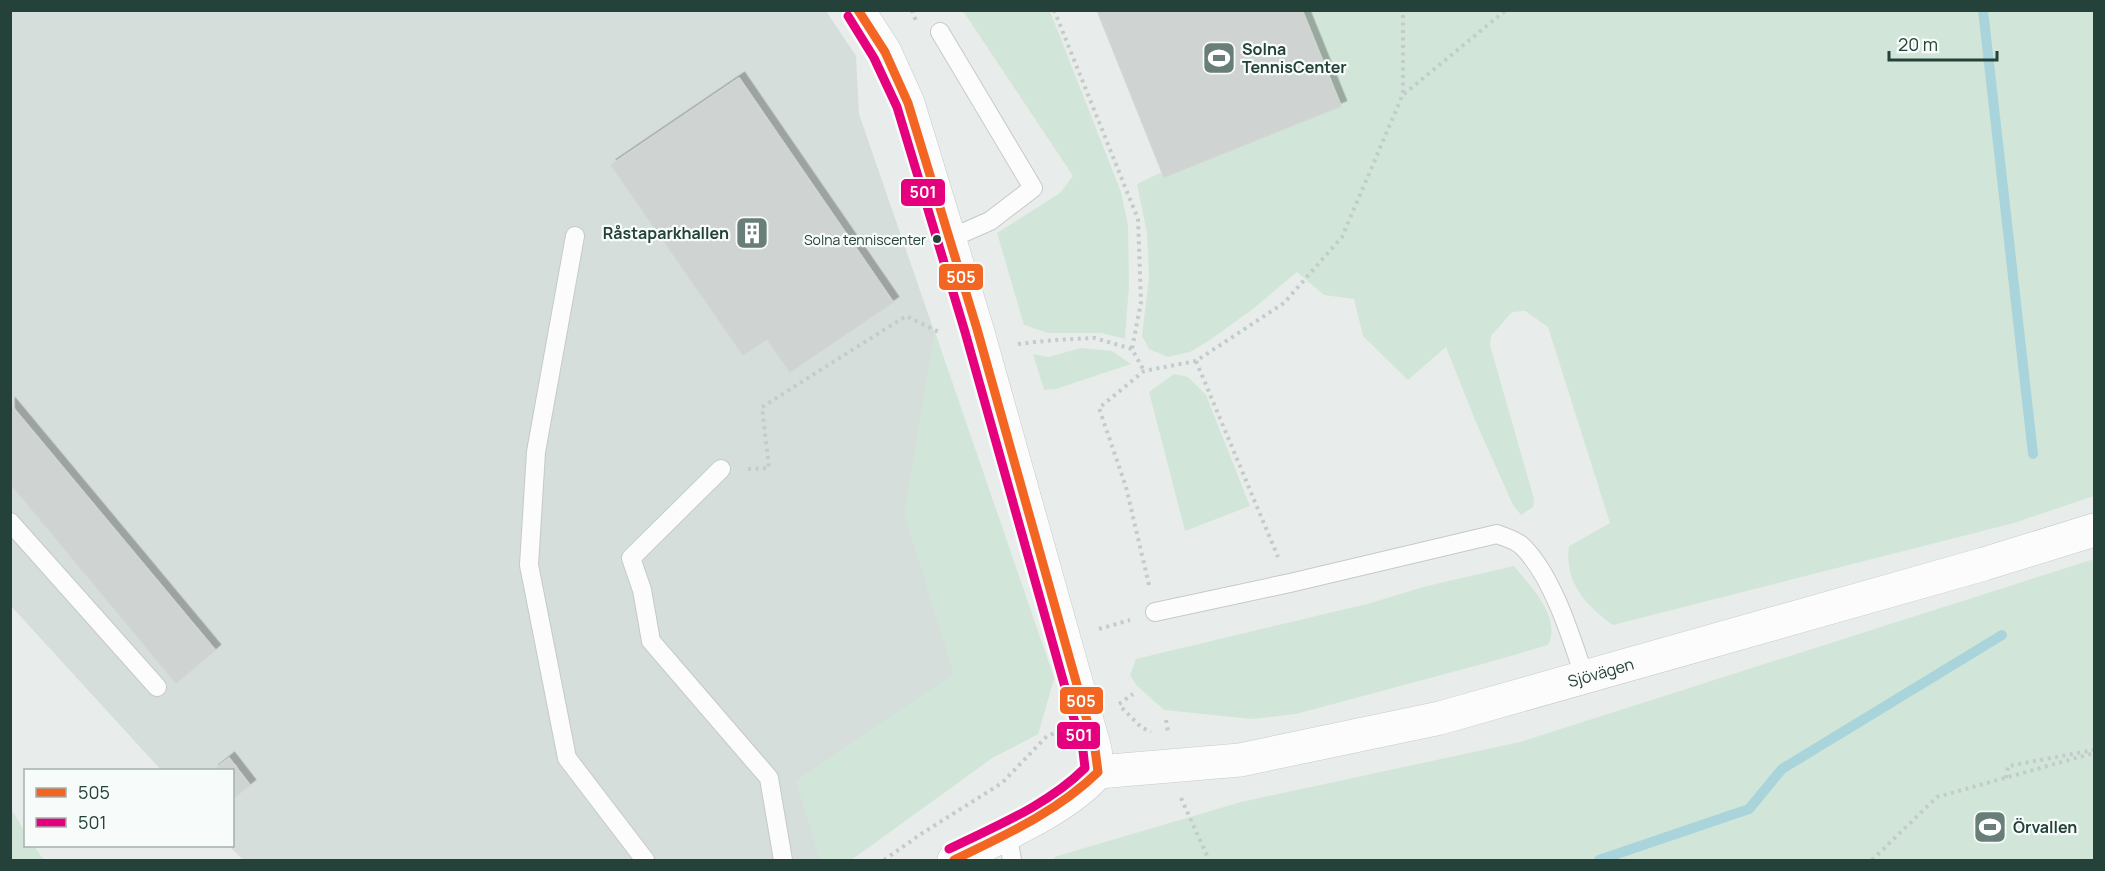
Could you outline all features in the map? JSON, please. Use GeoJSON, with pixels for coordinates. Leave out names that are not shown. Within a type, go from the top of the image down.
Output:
{"type":"FeatureCollection","features":[{"type":"Feature","properties":{"kind":"street"},"geometry":{"type":"LineString","coordinates":[[858,10],[885,52],[908,103],[976,329],[1088,723],[1098,772],[1085,787],[1054,808],[1010,846],[954,861]]}},
{"type":"Feature","properties":{"kind":"street","name":"Sjövägen"},"geometry":{"type":"LineString","coordinates":[[1098,772],[1240,760],[1440,718],[1984,564],[2094,530]]}},
{"type":"Feature","properties":{"kind":"lane"},"geometry":{"type":"LineString","coordinates":[[940,32],[1033,188],[990,221],[949,239]]}},
{"type":"Feature","properties":{"kind":"lane"},"geometry":{"type":"LineString","coordinates":[[575,237],[536,452],[529,565],[567,758],[645,861]]}},
{"type":"Feature","properties":{"kind":"lane"},"geometry":{"type":"LineString","coordinates":[[721,470],[631,558],[642,590],[651,641],[769,778],[783,861]]}},
{"type":"Feature","properties":{"kind":"lane"},"geometry":{"type":"LineString","coordinates":[[10,522],[157,687]]}},
{"type":"Feature","properties":{"kind":"lane"},"geometry":{"type":"LineString","coordinates":[[1155,612],[1497,534],[1521,544],[1546,576],[1584,676]]}},
{"type":"Feature","properties":{"kind":"path"},"geometry":{"type":"LineString","coordinates":[[1054,10],[1137,219],[1141,302],[1132,349],[1144,371]]}},
{"type":"Feature","properties":{"kind":"path"},"geometry":{"type":"LineString","coordinates":[[1099,628],[1155,612],[1126,487],[1099,408],[1144,371],[1196,361],[1284,303],[1342,237],[1403,94],[1404,10]]}},
{"type":"Feature","properties":{"kind":"path"},"geometry":{"type":"LineString","coordinates":[[1403,94],[1506,10]]}},
{"type":"Feature","properties":{"kind":"path"},"geometry":{"type":"LineString","coordinates":[[769,468],[762,406],[906,316],[946,336]]}},
{"type":"Feature","properties":{"kind":"path"},"geometry":{"type":"LineString","coordinates":[[1018,344],[1095,338],[1132,349]]}},
{"type":"Feature","properties":{"kind":"path"},"geometry":{"type":"LineString","coordinates":[[1196,361],[1290,583]]}},
{"type":"Feature","properties":{"kind":"path"},"geometry":{"type":"LineString","coordinates":[[1133,694],[1118,705],[1141,727],[1160,738]]}},
{"type":"Feature","properties":{"kind":"path"},"geometry":{"type":"LineString","coordinates":[[884,861],[921,834],[1002,783],[1047,736],[1088,723]]}},
{"type":"Feature","properties":{"kind":"path"},"geometry":{"type":"LineString","coordinates":[[2007,778],[2008,766],[2094,752]]}},
{"type":"Feature","properties":{"kind":"path"},"geometry":{"type":"LineString","coordinates":[[1872,861],[1937,797],[2094,752]]}},
{"type":"Feature","properties":{"kind":"path"},"geometry":{"type":"LineString","coordinates":[[1182,802],[1209,861]]}},
{"type":"Feature","properties":{"kind":"shaded area"},"geometry":{"type":"Polygon","coordinates":[[[11,11],[826,11],[856,56],[859,114],[1054,678],[1038,734],[992,758],[851,860],[243,860],[230,847],[234,847],[234,769],[160,769],[11,606],[11,11]]]}},
{"type":"Feature","properties":{"kind":"green space"},"geometry":{"type":"Polygon","coordinates":[[[963,11],[1050,11],[1121,192],[1128,225],[1129,285],[1125,339],[1101,333],[1048,333],[1024,325],[997,233],[1060,193],[1073,176],[963,11]]]}},
{"type":"Feature","properties":{"kind":"green space"},"geometry":{"type":"Polygon","coordinates":[[[1302,11],[2094,11],[2094,496],[2014,523],[1613,625],[1585,600],[1573,581],[1568,559],[1569,546],[1610,523],[1548,327],[1525,311],[1512,312],[1491,336],[1490,345],[1534,499],[1533,507],[1521,515],[1513,505],[1475,420],[1446,347],[1408,380],[1363,336],[1354,299],[1324,295],[1297,272],[1253,309],[1190,352],[1168,357],[1149,349],[1142,336],[1149,278],[1147,233],[1137,184],[1162,172],[1164,177],[1341,106],[1302,11]]]}},
{"type":"Feature","properties":{"kind":"green space"},"geometry":{"type":"Polygon","coordinates":[[[935,332],[1054,678],[1038,734],[992,758],[851,860],[820,860],[796,781],[954,674],[904,513],[935,332]]]}},
{"type":"Feature","properties":{"kind":"green space"},"geometry":{"type":"Polygon","coordinates":[[[1081,348],[1112,351],[1131,364],[1056,389],[1044,390],[1033,354],[1048,357],[1081,348]]]}},
{"type":"Feature","properties":{"kind":"green space"},"geometry":{"type":"Polygon","coordinates":[[[1174,374],[1188,377],[1206,395],[1250,506],[1185,531],[1149,392],[1174,374]]]}},
{"type":"Feature","properties":{"kind":"green space"},"geometry":{"type":"Polygon","coordinates":[[[2094,559],[2094,860],[1055,860],[1054,857],[1241,802],[1520,742],[2094,559]]]}},
{"type":"Feature","properties":{"kind":"green space"},"geometry":{"type":"Polygon","coordinates":[[[1514,566],[1536,593],[1548,613],[1551,635],[1548,645],[1296,714],[1252,719],[1164,710],[1136,685],[1130,675],[1136,659],[1514,566]]]}},
{"type":"Feature","properties":{"kind":"green space"},"geometry":{"type":"Polygon","coordinates":[[[11,809],[24,830],[24,847],[35,847],[44,860],[11,860],[11,809]]]}},
{"type":"Feature","properties":{"kind":"building","name":"Solna TennisCenter"},"geometry":{"type":"Polygon","coordinates":[[[1097,10],[1302,10],[1341,106],[1164,177],[1097,10]]]}},
{"type":"Feature","properties":{"kind":"building","name":"Råstaparkhallen"},"geometry":{"type":"Polygon","coordinates":[[[739,78],[893,302],[790,372],[767,339],[743,355],[611,165],[739,78]]]}},
{"type":"Feature","properties":{"kind":"building"},"geometry":{"type":"Polygon","coordinates":[[[10,404],[215,650],[176,683],[10,483],[10,404]]]}},
{"type":"Feature","properties":{"kind":"building"},"geometry":{"type":"Polygon","coordinates":[[[229,758],[250,785],[234,797],[234,769],[215,769],[229,758]]]}},
{"type":"Feature","properties":{"kind":"waterway"},"geometry":{"type":"LineString","coordinates":[[1983,10],[2033,454]]}},
{"type":"Feature","properties":{"kind":"waterway"},"geometry":{"type":"LineString","coordinates":[[1599,860],[1749,809],[1782,769],[2002,635]]}},
{"type":"Feature","properties":{"kind":"transit line","name":"505"},"geometry":{"type":"LineString","coordinates":[[858,10],[885,52],[908,103],[977,329],[1095,749],[1098,772],[1048,811],[954,860]]}},
{"type":"Feature","properties":{"kind":"transit line","name":"501"},"geometry":{"type":"LineString","coordinates":[[848,16],[874,58],[897,107],[965,332],[1083,751],[1085,768],[1055,793],[1021,814],[949,849]]}},
{"type":"Feature","properties":{"kind":"place","name":"Solna TennisCenter"},"geometry":{"type":"Point","coordinates":[1219,58]}},
{"type":"Feature","properties":{"kind":"place","name":"Råstaparkhallen"},"geometry":{"type":"Point","coordinates":[752,233]}},
{"type":"Feature","properties":{"kind":"place","name":"Solna tenniscenter"},"geometry":{"type":"Point","coordinates":[937,239]}},
{"type":"Feature","properties":{"kind":"place","name":"Örvallen"},"geometry":{"type":"Point","coordinates":[1990,827]}}]}
